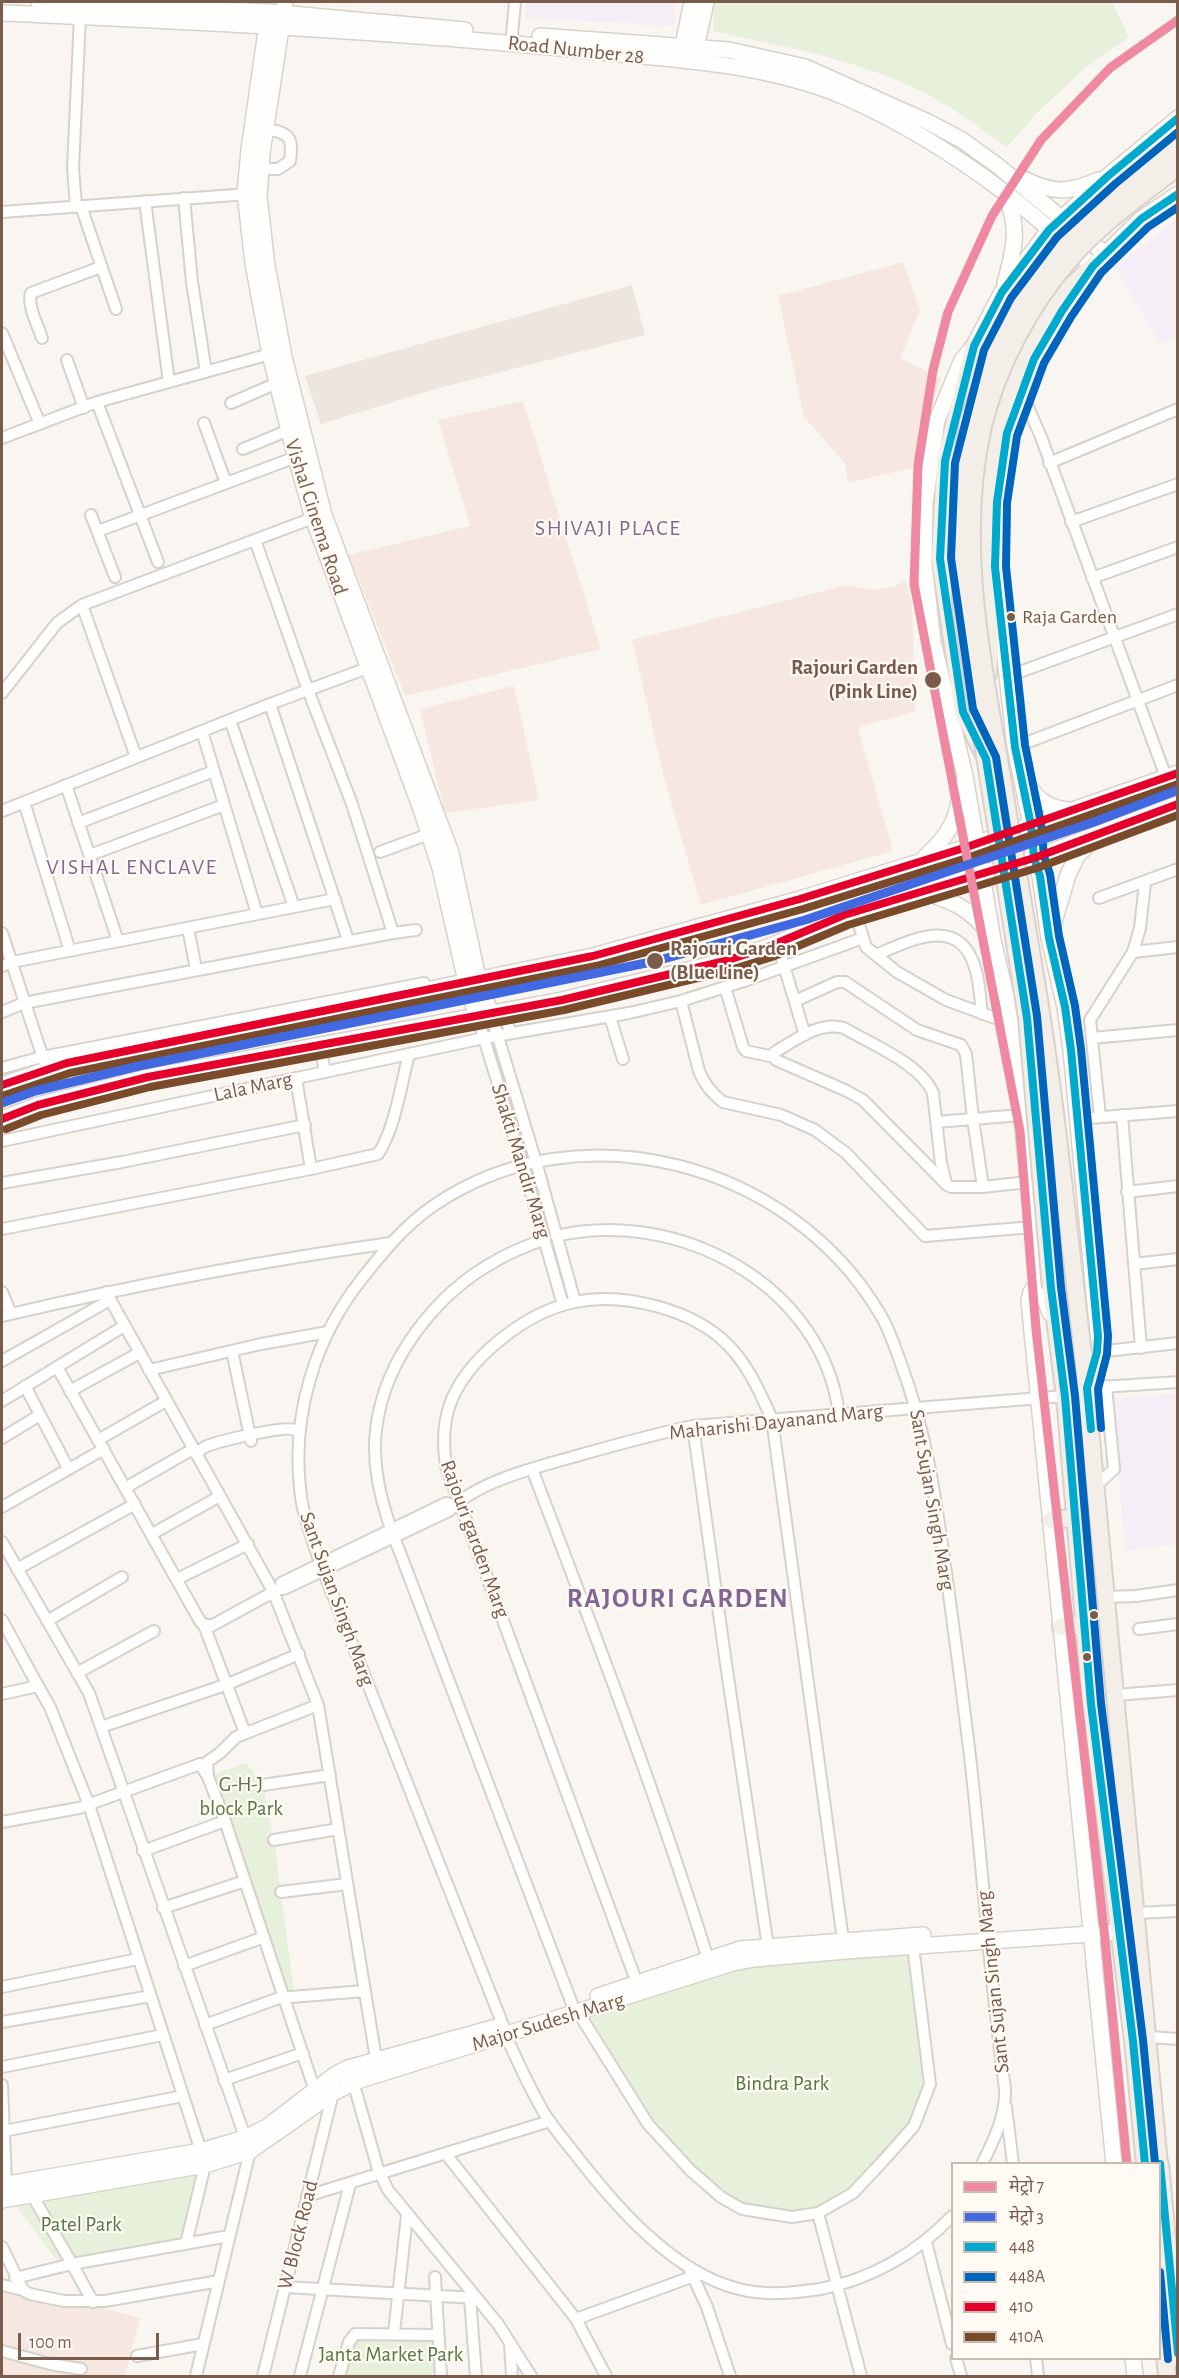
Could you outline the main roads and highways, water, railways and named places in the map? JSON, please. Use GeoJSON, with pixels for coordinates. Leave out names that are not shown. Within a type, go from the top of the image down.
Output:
{"type":"FeatureCollection","features":[{"type":"Feature","properties":{"kind":"main road"},"geometry":{"type":"LineString","coordinates":[[1145,2162],[1091,1704],[1065,1396],[1056,1333],[1045,1285],[1027,1018],[962,613],[958,536],[961,472],[968,422],[990,362],[1010,321],[1033,282],[1063,246],[1118,196],[1178,148]]}},
{"type":"Feature","properties":{"kind":"main road"},"geometry":{"type":"LineString","coordinates":[[1160,2162],[1087,1388],[1090,1353],[1042,1017],[975,613],[972,526],[974,476],[984,424],[1001,371],[1020,332],[1044,291],[1073,256],[1128,206],[1178,167]]}},
{"type":"Feature","properties":{"kind":"main road"},"geometry":{"type":"LineString","coordinates":[[987,687],[992,621],[986,571],[987,487],[993,444],[1004,402],[1036,331],[1057,299],[1099,260]]}},
{"type":"Feature","properties":{"kind":"main road"},"geometry":{"type":"LineString","coordinates":[[974,346],[945,461],[940,559],[963,712],[986,759]]}},
{"type":"Feature","properties":{"kind":"main road"},"geometry":{"type":"LineString","coordinates":[[1051,1520],[1075,1518]]}},
{"type":"Feature","properties":{"kind":"main road"},"geometry":{"type":"LineString","coordinates":[[1061,1627],[1084,1624]]}},
{"type":"Feature","properties":{"kind":"main road"},"geometry":{"type":"LineString","coordinates":[[1161,2175],[1178,2358]]}},
{"type":"Feature","properties":{"kind":"main road"},"geometry":{"type":"LineString","coordinates":[[1161,2313],[1167,2376]]}},
{"type":"Feature","properties":{"kind":"metro line","name":"7"},"geometry":{"type":"LineString","coordinates":[[1127,2162],[1104,1929],[1036,1330],[1020,1131],[914,584],[918,465],[933,370],[948,312],[992,216],[1041,140],[1110,68],[1178,20]]}},
{"type":"Feature","properties":{"kind":"metro line","name":"3"},"geometry":{"type":"LineString","coordinates":[[2,1103],[35,1091],[139,1066],[656,961],[805,920],[1094,822],[1178,790]]}},
{"type":"Feature","properties":{"kind":"place","name":"Raja Garden"},"geometry":{"type":"Point","coordinates":[1011,617]}},
{"type":"Feature","properties":{"kind":"place","name":"Rajouri Garden (Pink Line)"},"geometry":{"type":"Point","coordinates":[933,680]}},
{"type":"Feature","properties":{"kind":"place","name":"Rajouri Garden (Blue Line)"},"geometry":{"type":"Point","coordinates":[655,961]}},
{"type":"Feature","properties":{"kind":"district","name":"SHIVAJI PLACE"},"geometry":{"type":"Point","coordinates":[608,528]}},
{"type":"Feature","properties":{"kind":"district","name":"VISHAL ENCLAVE"},"geometry":{"type":"Point","coordinates":[132,867]}},
{"type":"Feature","properties":{"kind":"district","name":"RAJOURI GARDEN"},"geometry":{"type":"Point","coordinates":[678,1599]}},
{"type":"Feature","properties":{"kind":"park label","name":"G-H-J block Park"},"geometry":{"type":"Point","coordinates":[241,1797]}},
{"type":"Feature","properties":{"kind":"park label","name":"Bindra Park"},"geometry":{"type":"Point","coordinates":[782,2084]}},
{"type":"Feature","properties":{"kind":"park label","name":"Patel Park"},"geometry":{"type":"Point","coordinates":[81,2225]}},
{"type":"Feature","properties":{"kind":"park label","name":"Janta Market Park"},"geometry":{"type":"Point","coordinates":[391,2355]}}]}
